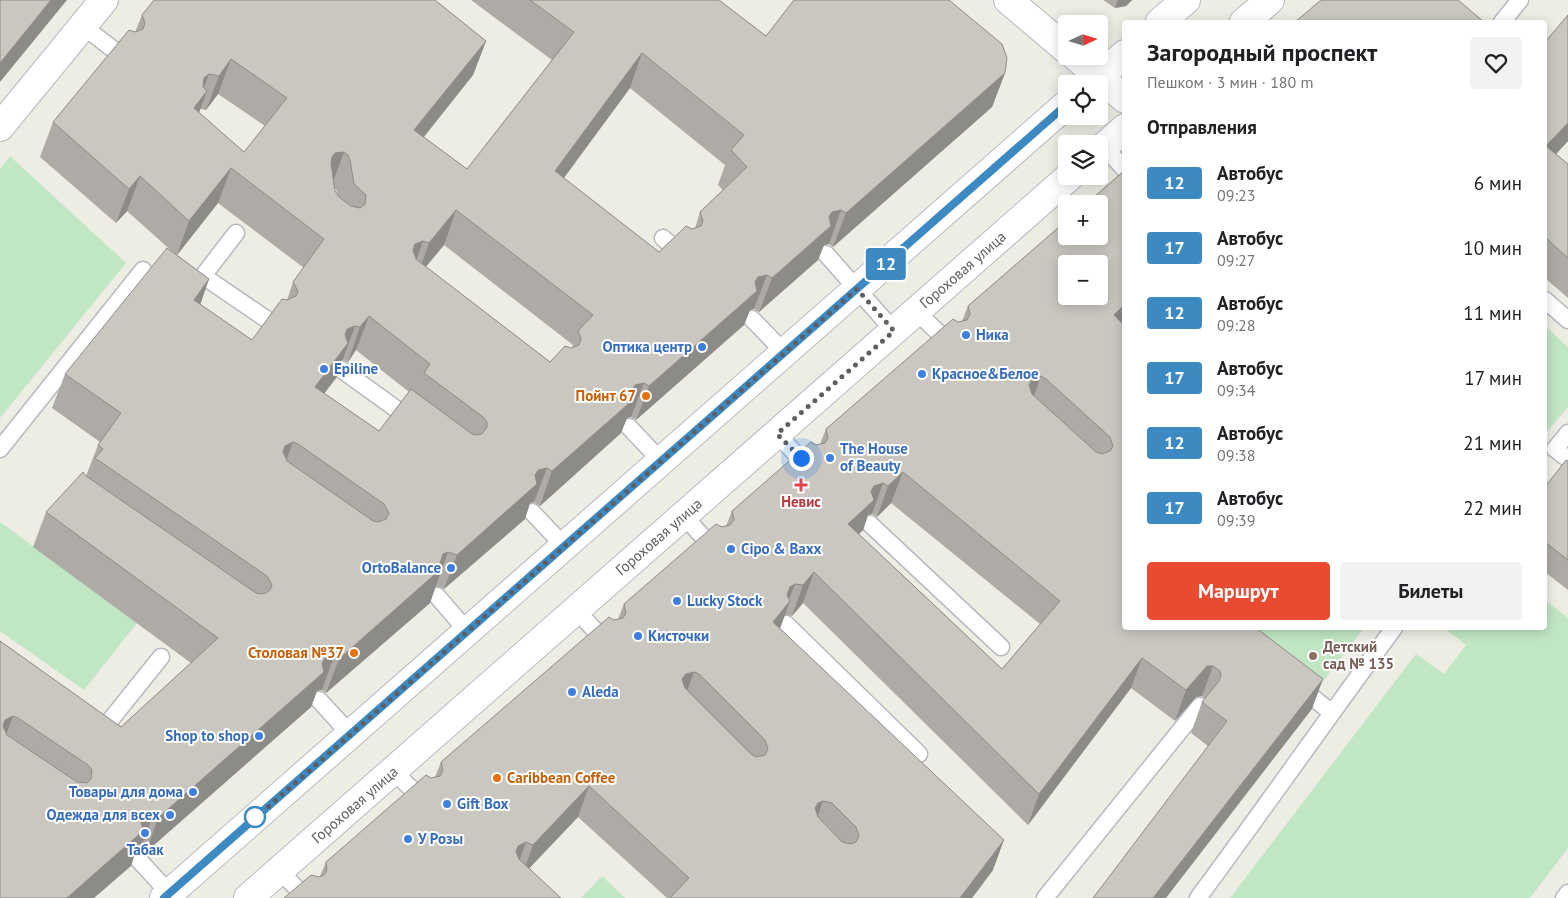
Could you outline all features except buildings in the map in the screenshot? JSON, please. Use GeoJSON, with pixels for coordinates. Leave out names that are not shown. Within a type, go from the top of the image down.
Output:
{"type":"FeatureCollection","features":[{"type":"Feature","properties":{"kind":"main road"},"geometry":{"type":"LineString","coordinates":[[0,127],[104,0]]}},
{"type":"Feature","properties":{"kind":"main road"},"geometry":{"type":"LineString","coordinates":[[1008,0],[1058,42]]}},
{"type":"Feature","properties":{"kind":"main road"},"geometry":{"type":"LineString","coordinates":[[1162,20],[1186,0]]}},
{"type":"Feature","properties":{"kind":"main road"},"geometry":{"type":"LineString","coordinates":[[1246,20],[1270,0]]}},
{"type":"Feature","properties":{"kind":"main road"},"geometry":{"type":"LineString","coordinates":[[1101,75],[1122,57]]}},
{"type":"Feature","properties":{"kind":"main road"},"geometry":{"type":"LineString","coordinates":[[1083,65],[1091,75]]}},
{"type":"Feature","properties":{"kind":"main road"},"geometry":{"type":"LineString","coordinates":[[1108,88],[1122,97]]}},
{"type":"Feature","properties":{"kind":"main road"},"geometry":{"type":"LineString","coordinates":[[166,896],[1058,112]]}},
{"type":"Feature","properties":{"kind":"main road"},"geometry":{"type":"LineString","coordinates":[[1108,143],[1122,131]]}},
{"type":"Feature","properties":{"kind":"main road","name":"Гороховая улица"},"geometry":{"type":"LineString","coordinates":[[248,898],[1060,185]]}},
{"type":"Feature","properties":{"kind":"lane"},"geometry":{"type":"LineString","coordinates":[[1504,20],[1520,0]]}},
{"type":"Feature","properties":{"kind":"lane"},"geometry":{"type":"LineString","coordinates":[[83,26],[122,57]]}},
{"type":"Feature","properties":{"kind":"lane"},"geometry":{"type":"LineString","coordinates":[[1108,154],[1122,167]]}},
{"type":"Feature","properties":{"kind":"lane"},"geometry":{"type":"LineString","coordinates":[[236,234],[203,276],[275,325]]}},
{"type":"Feature","properties":{"kind":"lane"},"geometry":{"type":"LineString","coordinates":[[664,238],[681,254]]}},
{"type":"Feature","properties":{"kind":"lane"},"geometry":{"type":"LineString","coordinates":[[826,254],[894,331]]}},
{"type":"Feature","properties":{"kind":"lane"},"geometry":{"type":"LineString","coordinates":[[0,449],[143,270]]}},
{"type":"Feature","properties":{"kind":"lane"},"geometry":{"type":"LineString","coordinates":[[1547,302],[1568,320]]}},
{"type":"Feature","properties":{"kind":"lane"},"geometry":{"type":"LineString","coordinates":[[916,311],[949,343]]}},
{"type":"Feature","properties":{"kind":"lane"},"geometry":{"type":"LineString","coordinates":[[752,319],[785,353]]}},
{"type":"Feature","properties":{"kind":"lane"},"geometry":{"type":"LineString","coordinates":[[342,370],[427,431]]}},
{"type":"Feature","properties":{"kind":"lane"},"geometry":{"type":"LineString","coordinates":[[628,427],[661,461]]}},
{"type":"Feature","properties":{"kind":"lane"},"geometry":{"type":"LineString","coordinates":[[1568,433],[1550,455],[1568,459]]}},
{"type":"Feature","properties":{"kind":"lane"},"geometry":{"type":"LineString","coordinates":[[777,434],[807,466]]}},
{"type":"Feature","properties":{"kind":"lane"},"geometry":{"type":"LineString","coordinates":[[532,512],[564,546]]}},
{"type":"Feature","properties":{"kind":"lane"},"geometry":{"type":"LineString","coordinates":[[684,516],[713,548]]}},
{"type":"Feature","properties":{"kind":"lane"},"geometry":{"type":"LineString","coordinates":[[870,524],[1001,647]]}},
{"type":"Feature","properties":{"kind":"lane"},"geometry":{"type":"LineString","coordinates":[[437,596],[467,631]]}},
{"type":"Feature","properties":{"kind":"lane"},"geometry":{"type":"LineString","coordinates":[[576,610],[605,641]]}},
{"type":"Feature","properties":{"kind":"lane"},"geometry":{"type":"LineString","coordinates":[[786,624],[919,754]]}},
{"type":"Feature","properties":{"kind":"lane"},"geometry":{"type":"LineString","coordinates":[[1198,898],[1393,630]]}},
{"type":"Feature","properties":{"kind":"lane"},"geometry":{"type":"LineString","coordinates":[[80,711],[104,728],[161,657]]}},
{"type":"Feature","properties":{"kind":"lane"},"geometry":{"type":"LineString","coordinates":[[1285,675],[1332,712]]}},
{"type":"Feature","properties":{"kind":"lane"},"geometry":{"type":"LineString","coordinates":[[320,700],[350,734]]}},
{"type":"Feature","properties":{"kind":"lane"},"geometry":{"type":"LineString","coordinates":[[1045,898],[1200,706]]}},
{"type":"Feature","properties":{"kind":"lane"},"geometry":{"type":"LineString","coordinates":[[393,771],[422,799]]}},
{"type":"Feature","properties":{"kind":"lane"},"geometry":{"type":"LineString","coordinates":[[138,859],[166,896]]}},
{"type":"Feature","properties":{"kind":"lane"},"geometry":{"type":"LineString","coordinates":[[279,870],[306,898]]}},
{"type":"Feature","properties":{"kind":"lane"},"geometry":{"type":"LineString","coordinates":[[1564,898],[1568,893]]}},
{"type":"Feature","properties":{"kind":"green space"},"geometry":{"type":"Polygon","coordinates":[[[10,156],[126,263],[0,418],[0,169],[10,156]]]}},
{"type":"Feature","properties":{"kind":"green space"},"geometry":{"type":"Polygon","coordinates":[[[1547,328],[1568,347],[1568,407],[1547,432],[1547,328]]]}},
{"type":"Feature","properties":{"kind":"green space"},"geometry":{"type":"Polygon","coordinates":[[[0,522],[137,623],[84,690],[0,631],[0,522]]]}},
{"type":"Feature","properties":{"kind":"green space"},"geometry":{"type":"Polygon","coordinates":[[[1547,602],[1568,618],[1568,848],[1530,898],[1230,898],[1416,654],[1444,674],[1466,645],[1447,630],[1547,630],[1547,602]]]}},
{"type":"Feature","properties":{"kind":"green space","name":"Детский сад № 135"},"geometry":{"type":"Polygon","coordinates":[[[1251,630],[1362,630],[1321,684],[1251,630]]]}},
{"type":"Feature","properties":{"kind":"green space"},"geometry":{"type":"Polygon","coordinates":[[[602,876],[625,898],[581,898],[602,876]]]}},
{"type":"Feature","properties":{"kind":"bus line","name":"12"},"geometry":{"type":"LineString","coordinates":[[164,898],[1058,112]]}},
{"type":"Feature","properties":{"kind":"place","name":"Ника"},"geometry":{"type":"Point","coordinates":[966,335]}},
{"type":"Feature","properties":{"kind":"place","name":"Оптика центр"},"geometry":{"type":"Point","coordinates":[702,347]}},
{"type":"Feature","properties":{"kind":"place","name":"Epiline"},"geometry":{"type":"Point","coordinates":[324,369]}},
{"type":"Feature","properties":{"kind":"place","name":"Красное&Белое"},"geometry":{"type":"Point","coordinates":[922,374]}},
{"type":"Feature","properties":{"kind":"place","name":"Пойнт 67"},"geometry":{"type":"Point","coordinates":[646,396]}},
{"type":"Feature","properties":{"kind":"place","name":"The House of Beauty"},"geometry":{"type":"Point","coordinates":[830,458]}},
{"type":"Feature","properties":{"kind":"place","name":"Невис"},"geometry":{"type":"Point","coordinates":[801,485]}},
{"type":"Feature","properties":{"kind":"place","name":"Cipo & Baxx"},"geometry":{"type":"Point","coordinates":[731,549]}},
{"type":"Feature","properties":{"kind":"place","name":"OrtoBalance"},"geometry":{"type":"Point","coordinates":[451,568]}},
{"type":"Feature","properties":{"kind":"place","name":"Lucky Stock"},"geometry":{"type":"Point","coordinates":[677,601]}},
{"type":"Feature","properties":{"kind":"place","name":"Кисточки"},"geometry":{"type":"Point","coordinates":[638,636]}},
{"type":"Feature","properties":{"kind":"place","name":"Столовая №37"},"geometry":{"type":"Point","coordinates":[354,653]}},
{"type":"Feature","properties":{"kind":"place","name":"Детский сад № 135"},"geometry":{"type":"Point","coordinates":[1313,656]}},
{"type":"Feature","properties":{"kind":"place","name":"Aleda"},"geometry":{"type":"Point","coordinates":[572,692]}},
{"type":"Feature","properties":{"kind":"place","name":"Shop to shop"},"geometry":{"type":"Point","coordinates":[259,736]}},
{"type":"Feature","properties":{"kind":"place","name":"Caribbean Coffee"},"geometry":{"type":"Point","coordinates":[497,778]}},
{"type":"Feature","properties":{"kind":"place","name":"Товары для дома"},"geometry":{"type":"Point","coordinates":[193,792]}},
{"type":"Feature","properties":{"kind":"place","name":"Gift Box"},"geometry":{"type":"Point","coordinates":[447,804]}},
{"type":"Feature","properties":{"kind":"place","name":"Одежда для всех"},"geometry":{"type":"Point","coordinates":[170,815]}},
{"type":"Feature","properties":{"kind":"place","name":"Табак"},"geometry":{"type":"Point","coordinates":[145,833]}},
{"type":"Feature","properties":{"kind":"place","name":"У Розы"},"geometry":{"type":"Point","coordinates":[408,839]}},
{"type":"Feature","properties":{"kind":"route"},"geometry":{"type":"LineString","coordinates":[[255,817],[252,821],[857,289],[894,331],[777,434],[801,458]]}}]}
